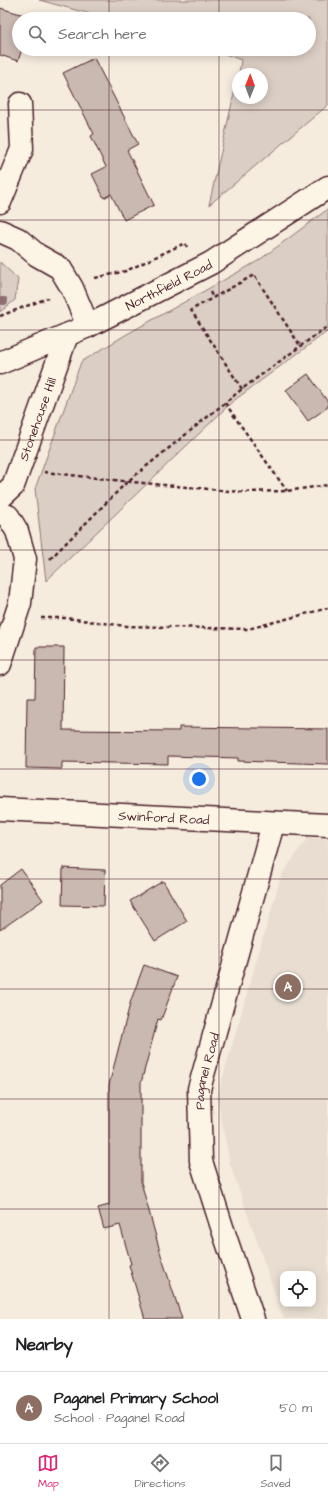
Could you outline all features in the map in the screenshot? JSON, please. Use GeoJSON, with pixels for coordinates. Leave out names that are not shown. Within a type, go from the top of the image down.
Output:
{"type":"FeatureCollection","features":[{"type":"Feature","properties":{"kind":"street"},"geometry":{"type":"LineString","coordinates":[[0,202],[22,150],[20,104]]}},
{"type":"Feature","properties":{"kind":"street","name":"Northfield Road"},"geometry":{"type":"LineString","coordinates":[[0,363],[88,326],[211,263],[328,188]]}},
{"type":"Feature","properties":{"kind":"street"},"geometry":{"type":"LineString","coordinates":[[0,231],[18,239],[37,255],[60,268],[72,288],[88,326]]}},
{"type":"Feature","properties":{"kind":"street","name":"Stonehouse Hill"},"geometry":{"type":"LineString","coordinates":[[0,498],[13,486],[67,335]]}},
{"type":"Feature","properties":{"kind":"street"},"geometry":{"type":"LineString","coordinates":[[0,513],[8,516],[17,531],[26,559],[20,603],[0,664]]}},
{"type":"Feature","properties":{"kind":"street","name":"Swinford Road"},"geometry":{"type":"LineString","coordinates":[[0,809],[273,824],[328,825]]}},
{"type":"Feature","properties":{"kind":"street","name":"Paganel Road"},"geometry":{"type":"LineString","coordinates":[[253,1319],[201,1161],[199,1089],[273,824]]}},
{"type":"Feature","properties":{"kind":"path"},"geometry":{"type":"LineString","coordinates":[[93,279],[126,271],[185,243]]}},
{"type":"Feature","properties":{"kind":"path"},"geometry":{"type":"LineString","coordinates":[[242,389],[191,310],[254,275],[300,347]]}},
{"type":"Feature","properties":{"kind":"path"},"geometry":{"type":"LineString","coordinates":[[0,316],[39,302]]}},
{"type":"Feature","properties":{"kind":"path"},"geometry":{"type":"LineString","coordinates":[[45,564],[127,482],[242,389],[328,326]]}},
{"type":"Feature","properties":{"kind":"path"},"geometry":{"type":"LineString","coordinates":[[225,403],[287,491]]}},
{"type":"Feature","properties":{"kind":"path"},"geometry":{"type":"LineString","coordinates":[[37,471],[127,482],[241,492],[287,491],[328,485]]}},
{"type":"Feature","properties":{"kind":"path"},"geometry":{"type":"LineString","coordinates":[[39,618],[66,618],[126,626],[248,629],[328,608]]}},
{"type":"Feature","properties":{"kind":"shaded area"},"geometry":{"type":"Polygon","coordinates":[[[39,0],[328,0],[328,105],[209,205],[232,103],[232,104],[268,104],[268,68],[240,68],[241,60],[230,56],[316,56],[316,12],[83,12],[39,0]]]}},
{"type":"Feature","properties":{"kind":"shaded area"},"geometry":{"type":"Polygon","coordinates":[[[328,209],[328,331],[232,402],[46,581],[35,489],[81,362],[127,334],[258,261],[328,209]]]}},
{"type":"Feature","properties":{"kind":"shaded area"},"geometry":{"type":"Polygon","coordinates":[[[0,262],[18,279],[15,300],[0,312],[0,262]]]}},
{"type":"Feature","properties":{"kind":"shaded area"},"geometry":{"type":"Polygon","coordinates":[[[307,838],[328,839],[328,1319],[284,1319],[230,1164],[217,1097],[281,876],[307,838]]]}},
{"type":"Feature","properties":{"kind":"building"},"geometry":{"type":"Polygon","coordinates":[[[0,8],[14,12],[12,12],[12,56],[20,56],[18,61],[0,55],[0,8]]]}},
{"type":"Feature","properties":{"kind":"building"},"geometry":{"type":"Polygon","coordinates":[[[94,58],[138,144],[127,150],[154,205],[124,220],[111,194],[104,198],[92,174],[106,167],[91,136],[94,134],[63,73],[94,58]]]}},
{"type":"Feature","properties":{"kind":"building"},"geometry":{"type":"Polygon","coordinates":[[[308,374],[328,402],[328,407],[308,421],[286,390],[308,374]]]}},
{"type":"Feature","properties":{"kind":"building"},"geometry":{"type":"Polygon","coordinates":[[[36,647],[64,647],[63,730],[179,731],[179,727],[328,729],[328,764],[238,761],[238,758],[168,756],[168,764],[62,762],[62,769],[26,768],[27,698],[35,698],[36,647]]]}},
{"type":"Feature","properties":{"kind":"building"},"geometry":{"type":"Polygon","coordinates":[[[63,868],[105,870],[104,906],[62,905],[63,868]]]}},
{"type":"Feature","properties":{"kind":"building"},"geometry":{"type":"Polygon","coordinates":[[[21,869],[43,900],[0,930],[0,885],[21,869]]]}},
{"type":"Feature","properties":{"kind":"building"},"geometry":{"type":"Polygon","coordinates":[[[163,881],[187,921],[155,941],[130,901],[163,881]]]}},
{"type":"Feature","properties":{"kind":"building"},"geometry":{"type":"Polygon","coordinates":[[[144,965],[177,977],[161,1020],[158,1019],[141,1083],[141,1182],[161,1255],[182,1319],[145,1319],[129,1265],[131,1264],[120,1225],[104,1229],[98,1208],[109,1205],[109,1085],[131,1000],[144,965]]]}},
{"type":"Feature","properties":{"kind":"place","name":"Paganel Primary School"},"geometry":{"type":"Point","coordinates":[288,987]}}]}
